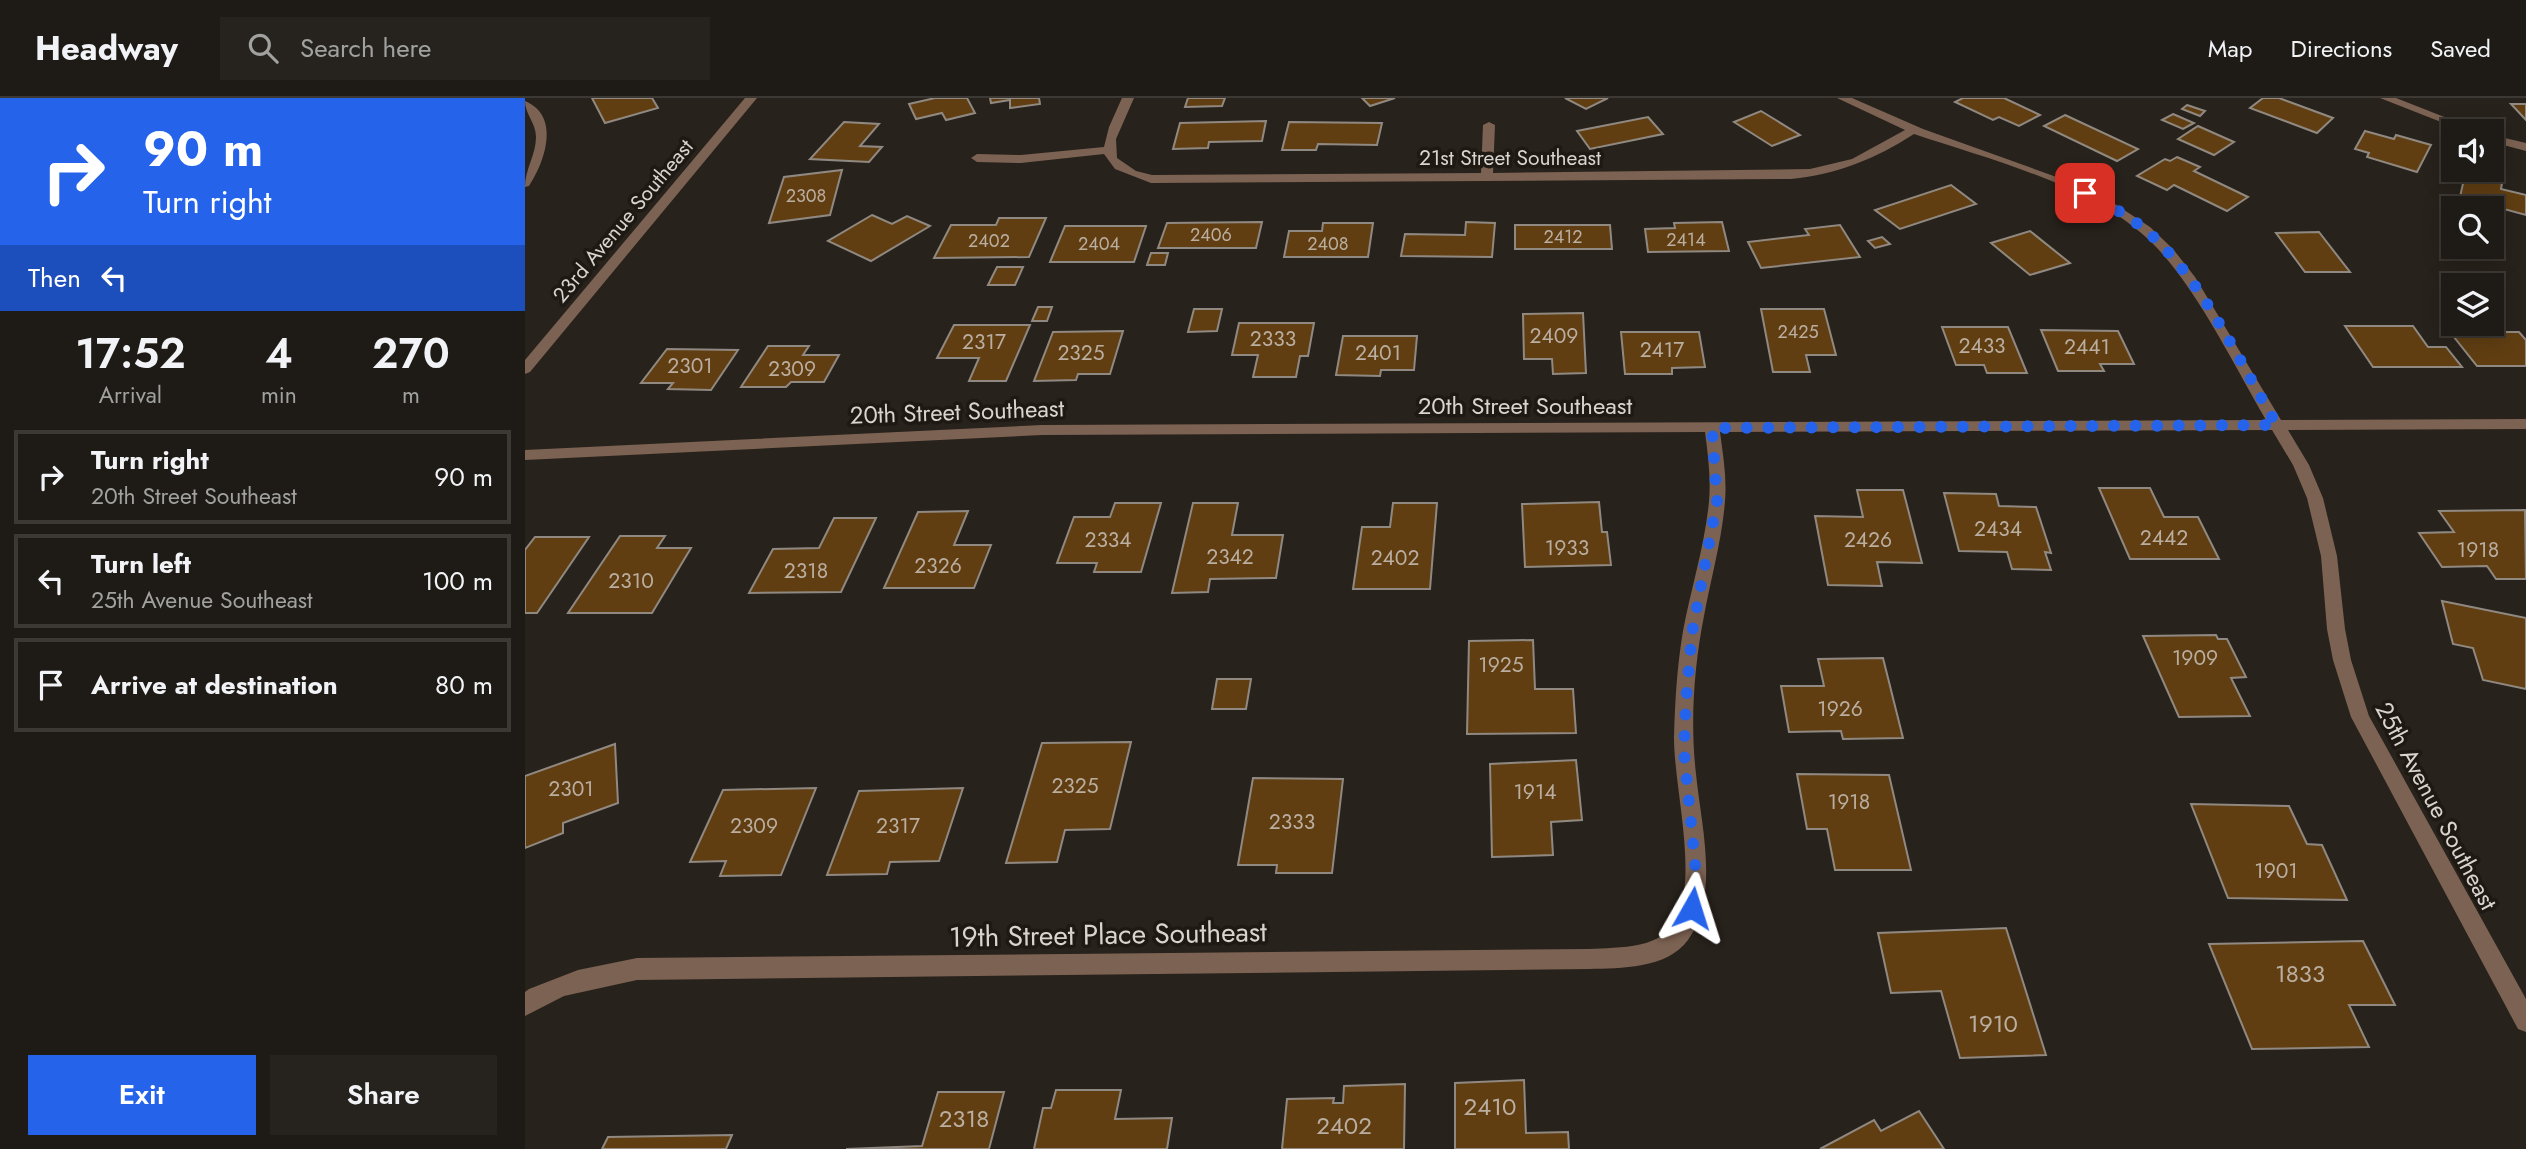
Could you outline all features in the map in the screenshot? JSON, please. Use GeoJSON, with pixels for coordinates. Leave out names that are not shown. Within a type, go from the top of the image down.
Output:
{"type":"FeatureCollection","features":[{"type":"Feature","properties":{"kind":"street","name":"23rd Avenue Southeast"},"geometry":{"type":"LineString","coordinates":[[525,369],[751,98]]}},
{"type":"Feature","properties":{"kind":"street"},"geometry":{"type":"LineString","coordinates":[[978,158],[1021,159],[1107,150],[1128,98]]}},
{"type":"Feature","properties":{"kind":"street","name":"25th Avenue Southeast"},"geometry":{"type":"LineString","coordinates":[[1843,98],[1914,129],[2085,193],[2146,230],[2169,252],[2188,277],[2301,465],[2315,498],[2329,556],[2336,629],[2342,660],[2360,717],[2526,1021]]}},
{"type":"Feature","properties":{"kind":"street"},"geometry":{"type":"LineString","coordinates":[[2386,98],[2442,119]]}},
{"type":"Feature","properties":{"kind":"street"},"geometry":{"type":"LineString","coordinates":[[525,104],[532,109],[542,131],[541,152],[534,171],[525,183]]}},
{"type":"Feature","properties":{"kind":"street"},"geometry":{"type":"LineString","coordinates":[[1487,177],[1489,125]]}},
{"type":"Feature","properties":{"kind":"street","name":"21st Street Southeast"},"geometry":{"type":"LineString","coordinates":[[1107,150],[1112,162],[1122,170],[1151,179],[1775,176],[1812,174],[1856,164],[1914,129]]}},
{"type":"Feature","properties":{"kind":"street"},"geometry":{"type":"LineString","coordinates":[[2504,141],[2526,147]]}},
{"type":"Feature","properties":{"kind":"street","name":"20th Street Southeast"},"geometry":{"type":"LineString","coordinates":[[525,455],[657,452],[1042,430],[2526,424]]}},
{"type":"Feature","properties":{"kind":"street","name":"19th Street Place Southeast"},"geometry":{"type":"LineString","coordinates":[[530,1001],[591,977],[637,969],[1589,959],[1636,956],[1660,948],[1680,935],[1692,908],[1696,874],[1684,752],[1692,633],[1717,501],[1712,428]]}},
{"type":"Feature","properties":{"kind":"building"},"geometry":{"type":"Polygon","coordinates":[[[592,98],[652,98],[658,108],[605,123],[592,98]]]}},
{"type":"Feature","properties":{"kind":"building"},"geometry":{"type":"Polygon","coordinates":[[[935,98],[967,98],[975,113],[946,120],[942,113],[916,119],[909,104],[935,98]]]}},
{"type":"Feature","properties":{"kind":"building"},"geometry":{"type":"Polygon","coordinates":[[[990,98],[1039,98],[1040,104],[1010,108],[1010,100],[991,103],[990,98]]]}},
{"type":"Feature","properties":{"kind":"building"},"geometry":{"type":"Polygon","coordinates":[[[1188,98],[1225,98],[1222,106],[1185,107],[1188,98]]]}},
{"type":"Feature","properties":{"kind":"building"},"geometry":{"type":"Polygon","coordinates":[[[1362,98],[1395,98],[1370,106],[1362,98]]]}},
{"type":"Feature","properties":{"kind":"building"},"geometry":{"type":"Polygon","coordinates":[[[1565,98],[1608,98],[1586,109],[1565,98]]]}},
{"type":"Feature","properties":{"kind":"building"},"geometry":{"type":"Polygon","coordinates":[[[1963,98],[2004,98],[2040,115],[2019,126],[1999,117],[1993,120],[1955,102],[1963,98]]]}},
{"type":"Feature","properties":{"kind":"building"},"geometry":{"type":"Polygon","coordinates":[[[2263,98],[2279,98],[2333,118],[2317,133],[2250,108],[2263,98]]]}},
{"type":"Feature","properties":{"kind":"building"},"geometry":{"type":"Polygon","coordinates":[[[2511,104],[2526,104],[2526,120],[2511,104]]]}},
{"type":"Feature","properties":{"kind":"building"},"geometry":{"type":"Polygon","coordinates":[[[2187,105],[2205,111],[2200,116],[2182,109],[2187,105]]]}},
{"type":"Feature","properties":{"kind":"building"},"geometry":{"type":"Polygon","coordinates":[[[1761,111],[1800,135],[1772,146],[1734,122],[1761,111]]]}},
{"type":"Feature","properties":{"kind":"building"},"geometry":{"type":"Polygon","coordinates":[[[2173,114],[2194,123],[2183,129],[2162,120],[2173,114]]]}},
{"type":"Feature","properties":{"kind":"building"},"geometry":{"type":"Polygon","coordinates":[[[2065,115],[2138,149],[2117,161],[2044,126],[2065,115]]]}},
{"type":"Feature","properties":{"kind":"building"},"geometry":{"type":"Polygon","coordinates":[[[1648,117],[1663,134],[1590,149],[1577,131],[1648,117]]]}},
{"type":"Feature","properties":{"kind":"building"},"geometry":{"type":"Polygon","coordinates":[[[1266,121],[1262,141],[1209,142],[1208,148],[1173,149],[1180,123],[1266,121]]]}},
{"type":"Feature","properties":{"kind":"building"},"geometry":{"type":"Polygon","coordinates":[[[844,122],[879,124],[860,146],[882,147],[869,162],[810,159],[844,122]]]}},
{"type":"Feature","properties":{"kind":"building"},"geometry":{"type":"Polygon","coordinates":[[[1289,122],[1382,123],[1377,145],[1318,144],[1316,150],[1282,150],[1289,122]]]}},
{"type":"Feature","properties":{"kind":"building"},"geometry":{"type":"Polygon","coordinates":[[[2198,126],[2234,142],[2214,155],[2178,139],[2198,126]]]}},
{"type":"Feature","properties":{"kind":"building"},"geometry":{"type":"Polygon","coordinates":[[[2365,131],[2394,139],[2396,135],[2431,145],[2417,172],[2367,157],[2369,153],[2355,149],[2365,131]]]}},
{"type":"Feature","properties":{"kind":"building"},"geometry":{"type":"Polygon","coordinates":[[[2177,157],[2200,167],[2194,171],[2248,197],[2227,211],[2174,185],[2167,190],[2137,176],[2165,159],[2170,161],[2177,157]]]}},
{"type":"Feature","properties":{"kind":"building"},"geometry":{"type":"Polygon","coordinates":[[[842,170],[830,215],[769,223],[784,177],[842,170]]]}},
{"type":"Feature","properties":{"kind":"building"},"geometry":{"type":"Polygon","coordinates":[[[2463,182],[2502,182],[2501,189],[2526,195],[2526,215],[2504,209],[2504,196],[2460,196],[2463,182]]]}},
{"type":"Feature","properties":{"kind":"building"},"geometry":{"type":"Polygon","coordinates":[[[1951,185],[1976,204],[1900,229],[1875,210],[1951,185]]]}},
{"type":"Feature","properties":{"kind":"building"},"geometry":{"type":"Polygon","coordinates":[[[872,215],[892,224],[907,216],[930,226],[871,261],[828,241],[872,215]]]}},
{"type":"Feature","properties":{"kind":"building"},"geometry":{"type":"Polygon","coordinates":[[[999,218],[1046,218],[1029,257],[934,258],[951,225],[996,225],[999,218]]]}},
{"type":"Feature","properties":{"kind":"building"},"geometry":{"type":"Polygon","coordinates":[[[1262,222],[1256,248],[1158,248],[1167,223],[1262,222]]]}},
{"type":"Feature","properties":{"kind":"building"},"geometry":{"type":"Polygon","coordinates":[[[1466,222],[1495,223],[1492,257],[1401,256],[1405,234],[1465,235],[1466,222]]]}},
{"type":"Feature","properties":{"kind":"building"},"geometry":{"type":"Polygon","coordinates":[[[1722,222],[1729,251],[1648,252],[1645,229],[1675,228],[1674,223],[1722,222]]]}},
{"type":"Feature","properties":{"kind":"building"},"geometry":{"type":"Polygon","coordinates":[[[1323,223],[1373,223],[1368,257],[1284,257],[1289,231],[1322,231],[1323,223]]]}},
{"type":"Feature","properties":{"kind":"building"},"geometry":{"type":"Polygon","coordinates":[[[1515,225],[1610,225],[1612,249],[1515,249],[1515,225]]]}},
{"type":"Feature","properties":{"kind":"building"},"geometry":{"type":"Polygon","coordinates":[[[1840,225],[1860,257],[1761,268],[1748,242],[1809,235],[1805,229],[1840,225]]]}},
{"type":"Feature","properties":{"kind":"building"},"geometry":{"type":"Polygon","coordinates":[[[1065,226],[1146,226],[1134,262],[1050,262],[1065,226]]]}},
{"type":"Feature","properties":{"kind":"building"},"geometry":{"type":"Polygon","coordinates":[[[2030,231],[2070,263],[2030,275],[1991,243],[2030,231]]]}},
{"type":"Feature","properties":{"kind":"building"},"geometry":{"type":"Polygon","coordinates":[[[2319,232],[2350,272],[2305,272],[2276,233],[2319,232]]]}},
{"type":"Feature","properties":{"kind":"building"},"geometry":{"type":"Polygon","coordinates":[[[1882,237],[1890,244],[1875,248],[1868,241],[1882,237]]]}},
{"type":"Feature","properties":{"kind":"building"},"geometry":{"type":"Polygon","coordinates":[[[1151,253],[1168,253],[1165,265],[1147,265],[1151,253]]]}},
{"type":"Feature","properties":{"kind":"building"},"geometry":{"type":"Polygon","coordinates":[[[997,267],[1023,267],[1015,285],[988,285],[997,267]]]}},
{"type":"Feature","properties":{"kind":"building"},"geometry":{"type":"Polygon","coordinates":[[[1038,307],[1052,307],[1047,321],[1032,321],[1038,307]]]}},
{"type":"Feature","properties":{"kind":"building"},"geometry":{"type":"Polygon","coordinates":[[[1194,309],[1222,309],[1217,331],[1188,332],[1194,309]]]}},
{"type":"Feature","properties":{"kind":"building"},"geometry":{"type":"Polygon","coordinates":[[[1761,309],[1824,309],[1836,355],[1806,355],[1810,372],[1773,372],[1761,309]]]}},
{"type":"Feature","properties":{"kind":"building"},"geometry":{"type":"Polygon","coordinates":[[[1583,313],[1586,373],[1553,374],[1552,359],[1524,359],[1523,314],[1583,313]]]}},
{"type":"Feature","properties":{"kind":"building"},"geometry":{"type":"Polygon","coordinates":[[[1239,323],[1314,323],[1308,356],[1300,356],[1296,377],[1253,377],[1258,355],[1232,355],[1239,323]]]}},
{"type":"Feature","properties":{"kind":"building"},"geometry":{"type":"Polygon","coordinates":[[[954,325],[1030,325],[1006,381],[969,381],[979,358],[937,358],[954,325]]]}},
{"type":"Feature","properties":{"kind":"building"},"geometry":{"type":"Polygon","coordinates":[[[2345,326],[2413,326],[2428,347],[2446,347],[2462,367],[2373,367],[2345,326]]]}},
{"type":"Feature","properties":{"kind":"building"},"geometry":{"type":"Polygon","coordinates":[[[1942,327],[2008,327],[2027,373],[1987,373],[1984,365],[1956,365],[1942,327]]]}},
{"type":"Feature","properties":{"kind":"building"},"geometry":{"type":"Polygon","coordinates":[[[2041,330],[2118,331],[2134,364],[2100,364],[2104,371],[2058,371],[2041,330]]]}},
{"type":"Feature","properties":{"kind":"building"},"geometry":{"type":"Polygon","coordinates":[[[1123,331],[1110,374],[1078,374],[1076,380],[1034,381],[1053,332],[1123,331]]]}},
{"type":"Feature","properties":{"kind":"building"},"geometry":{"type":"Polygon","coordinates":[[[1621,332],[1699,332],[1705,367],[1672,368],[1672,374],[1625,374],[1621,332]]]}},
{"type":"Feature","properties":{"kind":"building"},"geometry":{"type":"Polygon","coordinates":[[[2504,332],[2519,332],[2526,340],[2526,366],[2477,366],[2453,336],[2504,336],[2504,332]]]}},
{"type":"Feature","properties":{"kind":"building"},"geometry":{"type":"Polygon","coordinates":[[[1343,336],[1417,336],[1414,370],[1381,370],[1380,376],[1336,375],[1343,336]]]}},
{"type":"Feature","properties":{"kind":"building"},"geometry":{"type":"Polygon","coordinates":[[[768,346],[809,346],[803,355],[839,355],[824,382],[791,382],[786,387],[741,387],[768,346]]]}},
{"type":"Feature","properties":{"kind":"building"},"geometry":{"type":"Polygon","coordinates":[[[667,349],[738,350],[711,390],[668,389],[673,383],[641,383],[667,349]]]}},
{"type":"Feature","properties":{"kind":"building"},"geometry":{"type":"Polygon","coordinates":[[[2099,488],[2150,488],[2164,517],[2198,517],[2219,559],[2130,559],[2099,488]]]}},
{"type":"Feature","properties":{"kind":"building"},"geometry":{"type":"Polygon","coordinates":[[[1857,490],[1903,490],[1922,563],[1877,562],[1882,586],[1828,585],[1815,516],[1863,517],[1857,490]]]}},
{"type":"Feature","properties":{"kind":"building"},"geometry":{"type":"Polygon","coordinates":[[[1944,493],[1996,494],[1999,506],[2036,507],[2051,553],[2045,552],[2051,570],[2012,569],[2007,552],[1959,551],[1944,493]]]}},
{"type":"Feature","properties":{"kind":"building"},"geometry":{"type":"Polygon","coordinates":[[[1599,502],[1602,532],[1607,532],[1611,565],[1525,567],[1522,504],[1599,502]]]}},
{"type":"Feature","properties":{"kind":"building"},"geometry":{"type":"Polygon","coordinates":[[[1115,503],[1161,503],[1141,572],[1094,572],[1097,563],[1057,563],[1074,517],[1110,517],[1115,503]]]}},
{"type":"Feature","properties":{"kind":"building"},"geometry":{"type":"Polygon","coordinates":[[[1193,503],[1238,503],[1232,535],[1283,535],[1276,578],[1210,579],[1208,592],[1172,593],[1193,503]]]}},
{"type":"Feature","properties":{"kind":"building"},"geometry":{"type":"Polygon","coordinates":[[[1393,503],[1437,503],[1430,589],[1353,589],[1362,527],[1390,527],[1393,503]]]}},
{"type":"Feature","properties":{"kind":"building"},"geometry":{"type":"Polygon","coordinates":[[[2525,510],[2526,579],[2496,579],[2487,566],[2442,567],[2419,533],[2454,532],[2439,511],[2525,510]]]}},
{"type":"Feature","properties":{"kind":"building"},"geometry":{"type":"Polygon","coordinates":[[[968,511],[954,545],[991,545],[974,588],[884,588],[918,512],[968,511]]]}},
{"type":"Feature","properties":{"kind":"building"},"geometry":{"type":"Polygon","coordinates":[[[834,518],[876,518],[841,592],[749,593],[773,549],[819,548],[834,518]]]}},
{"type":"Feature","properties":{"kind":"building"},"geometry":{"type":"Polygon","coordinates":[[[620,536],[665,536],[657,548],[691,548],[652,613],[568,613],[620,536]]]}},
{"type":"Feature","properties":{"kind":"building"},"geometry":{"type":"Polygon","coordinates":[[[535,537],[589,537],[537,613],[525,613],[525,550],[535,537]]]}},
{"type":"Feature","properties":{"kind":"building"},"geometry":{"type":"Polygon","coordinates":[[[2442,601],[2526,618],[2526,689],[2483,680],[2473,648],[2453,644],[2442,601]]]}},
{"type":"Feature","properties":{"kind":"building"},"geometry":{"type":"Polygon","coordinates":[[[2216,635],[2218,639],[2227,639],[2246,677],[2231,678],[2250,716],[2179,717],[2143,636],[2216,635]]]}},
{"type":"Feature","properties":{"kind":"building"},"geometry":{"type":"Polygon","coordinates":[[[1533,640],[1535,689],[1573,689],[1576,733],[1467,734],[1469,641],[1533,640]]]}},
{"type":"Feature","properties":{"kind":"building"},"geometry":{"type":"Polygon","coordinates":[[[1883,658],[1903,738],[1843,739],[1841,731],[1789,732],[1781,686],[1824,686],[1818,659],[1883,658]]]}},
{"type":"Feature","properties":{"kind":"building"},"geometry":{"type":"Polygon","coordinates":[[[1217,679],[1251,679],[1246,709],[1212,709],[1217,679]]]}},
{"type":"Feature","properties":{"kind":"building"},"geometry":{"type":"Polygon","coordinates":[[[1131,742],[1110,829],[1065,830],[1057,862],[1006,863],[1042,743],[1131,742]]]}},
{"type":"Feature","properties":{"kind":"building"},"geometry":{"type":"Polygon","coordinates":[[[615,744],[618,803],[563,823],[563,833],[525,848],[525,776],[615,744]]]}},
{"type":"Feature","properties":{"kind":"building"},"geometry":{"type":"Polygon","coordinates":[[[1576,760],[1582,820],[1551,822],[1553,855],[1492,857],[1490,764],[1576,760]]]}},
{"type":"Feature","properties":{"kind":"building"},"geometry":{"type":"Polygon","coordinates":[[[1797,774],[1889,775],[1911,870],[1835,870],[1827,829],[1807,829],[1797,774]]]}},
{"type":"Feature","properties":{"kind":"building"},"geometry":{"type":"Polygon","coordinates":[[[1253,778],[1343,779],[1332,873],[1276,873],[1277,865],[1238,865],[1253,778]]]}},
{"type":"Feature","properties":{"kind":"building"},"geometry":{"type":"Polygon","coordinates":[[[816,788],[781,875],[720,876],[726,861],[690,862],[723,790],[816,788]]]}},
{"type":"Feature","properties":{"kind":"building"},"geometry":{"type":"Polygon","coordinates":[[[963,788],[939,861],[890,862],[887,874],[827,875],[859,791],[963,788]]]}},
{"type":"Feature","properties":{"kind":"building"},"geometry":{"type":"Polygon","coordinates":[[[2191,804],[2289,806],[2307,844],[2322,845],[2347,900],[2228,898],[2191,804]]]}},
{"type":"Feature","properties":{"kind":"building"},"geometry":{"type":"Polygon","coordinates":[[[2006,928],[2046,1055],[1960,1058],[1941,991],[1891,993],[1878,933],[2006,928]]]}},
{"type":"Feature","properties":{"kind":"building"},"geometry":{"type":"Polygon","coordinates":[[[2363,941],[2395,1005],[2349,1005],[2369,1047],[2252,1049],[2209,944],[2363,941]]]}},
{"type":"Feature","properties":{"kind":"building"},"geometry":{"type":"Polygon","coordinates":[[[1524,1080],[1526,1133],[1568,1132],[1569,1149],[1455,1149],[1455,1083],[1524,1080]]]}},
{"type":"Feature","properties":{"kind":"building"},"geometry":{"type":"Polygon","coordinates":[[[1405,1084],[1404,1149],[1282,1149],[1287,1099],[1334,1098],[1333,1103],[1343,1103],[1344,1086],[1405,1084]]]}},
{"type":"Feature","properties":{"kind":"building"},"geometry":{"type":"Polygon","coordinates":[[[1056,1090],[1121,1090],[1115,1119],[1172,1118],[1167,1149],[1034,1149],[1043,1108],[1051,1108],[1056,1090]]]}},
{"type":"Feature","properties":{"kind":"building"},"geometry":{"type":"Polygon","coordinates":[[[938,1092],[1004,1092],[989,1149],[846,1149],[922,1146],[938,1092]]]}},
{"type":"Feature","properties":{"kind":"building"},"geometry":{"type":"Polygon","coordinates":[[[1919,1111],[1944,1149],[1820,1149],[1874,1120],[1881,1131],[1919,1111]]]}},
{"type":"Feature","properties":{"kind":"building"},"geometry":{"type":"Polygon","coordinates":[[[732,1135],[726,1149],[602,1149],[608,1137],[732,1135]]]}},
{"type":"Feature","properties":{"kind":"route"},"geometry":{"type":"LineString","coordinates":[[1692,908],[1696,874],[1684,752],[1686,701],[1692,633],[1717,501],[1717,469],[1712,428],[2277,425],[2205,303],[2169,252],[2146,230],[2085,193]]}}]}
